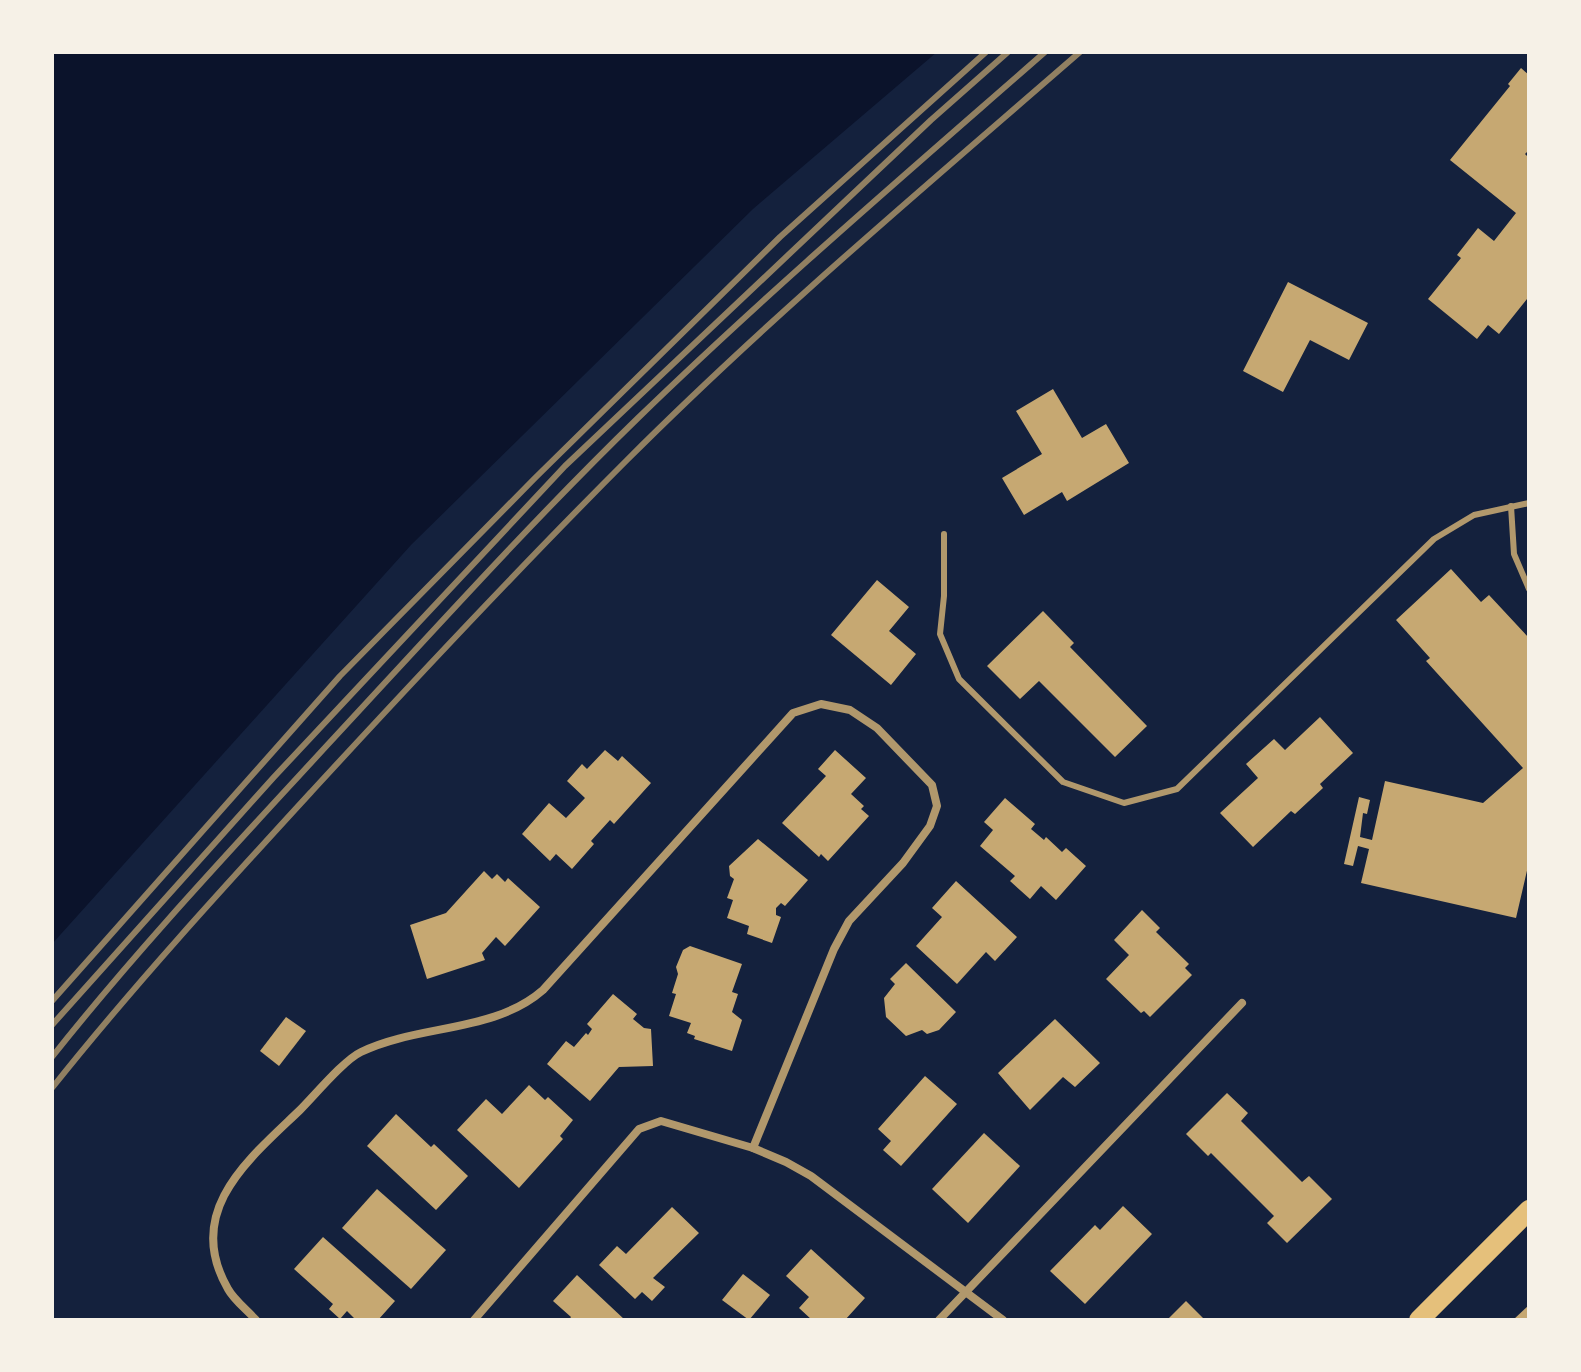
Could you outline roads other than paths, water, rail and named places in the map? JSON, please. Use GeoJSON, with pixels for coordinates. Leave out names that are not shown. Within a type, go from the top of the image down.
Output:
{"type":"FeatureCollection","features":[{"type":"Feature","properties":{"kind":"main road"},"geometry":{"type":"LineString","coordinates":[[1419,1320],[1529,1210]]}},
{"type":"Feature","properties":{"kind":"street"},"geometry":{"type":"LineString","coordinates":[[256,1320],[228,1290],[214,1254],[215,1215],[229,1183],[251,1157],[357,1054],[381,1043],[506,1014],[527,1004],[793,713],[821,704],[850,710],[877,728],[932,785],[937,806],[930,826],[903,863],[849,921],[834,949],[753,1148]]}},
{"type":"Feature","properties":{"kind":"street"},"geometry":{"type":"LineString","coordinates":[[939,1320],[1242,1003]]}},
{"type":"Feature","properties":{"kind":"street"},"geometry":{"type":"LineString","coordinates":[[474,1320],[639,1129],[661,1121],[753,1148],[811,1176],[1003,1320]]}},
{"type":"Feature","properties":{"kind":"lane"},"geometry":{"type":"LineString","coordinates":[[944,534],[944,596],[940,634],[959,679],[1063,782],[1124,803],[1177,789],[1434,539],[1474,515],[1529,503]]}},
{"type":"Feature","properties":{"kind":"lane"},"geometry":{"type":"LineString","coordinates":[[1511,506],[1514,554],[1529,589]]}},
{"type":"Feature","properties":{"kind":"water"},"geometry":{"type":"Polygon","coordinates":[[[52,52],[937,52],[753,209],[411,545],[52,944],[52,52]]]}},
{"type":"Feature","properties":{"kind":"railway"},"geometry":{"type":"LineString","coordinates":[[52,1001],[340,676],[535,478],[780,237],[986,52]]}},
{"type":"Feature","properties":{"kind":"railway"},"geometry":{"type":"LineString","coordinates":[[52,1025],[274,777],[565,466],[931,120],[1008,52]]}},
{"type":"Feature","properties":{"kind":"railway"},"geometry":{"type":"LineString","coordinates":[[52,1057],[217,865],[477,583],[597,458],[788,278],[1045,52]]}},
{"type":"Feature","properties":{"kind":"railway"},"geometry":{"type":"LineString","coordinates":[[52,1088],[147,974],[280,826],[468,623],[627,460],[793,303],[1080,52]]}}]}
